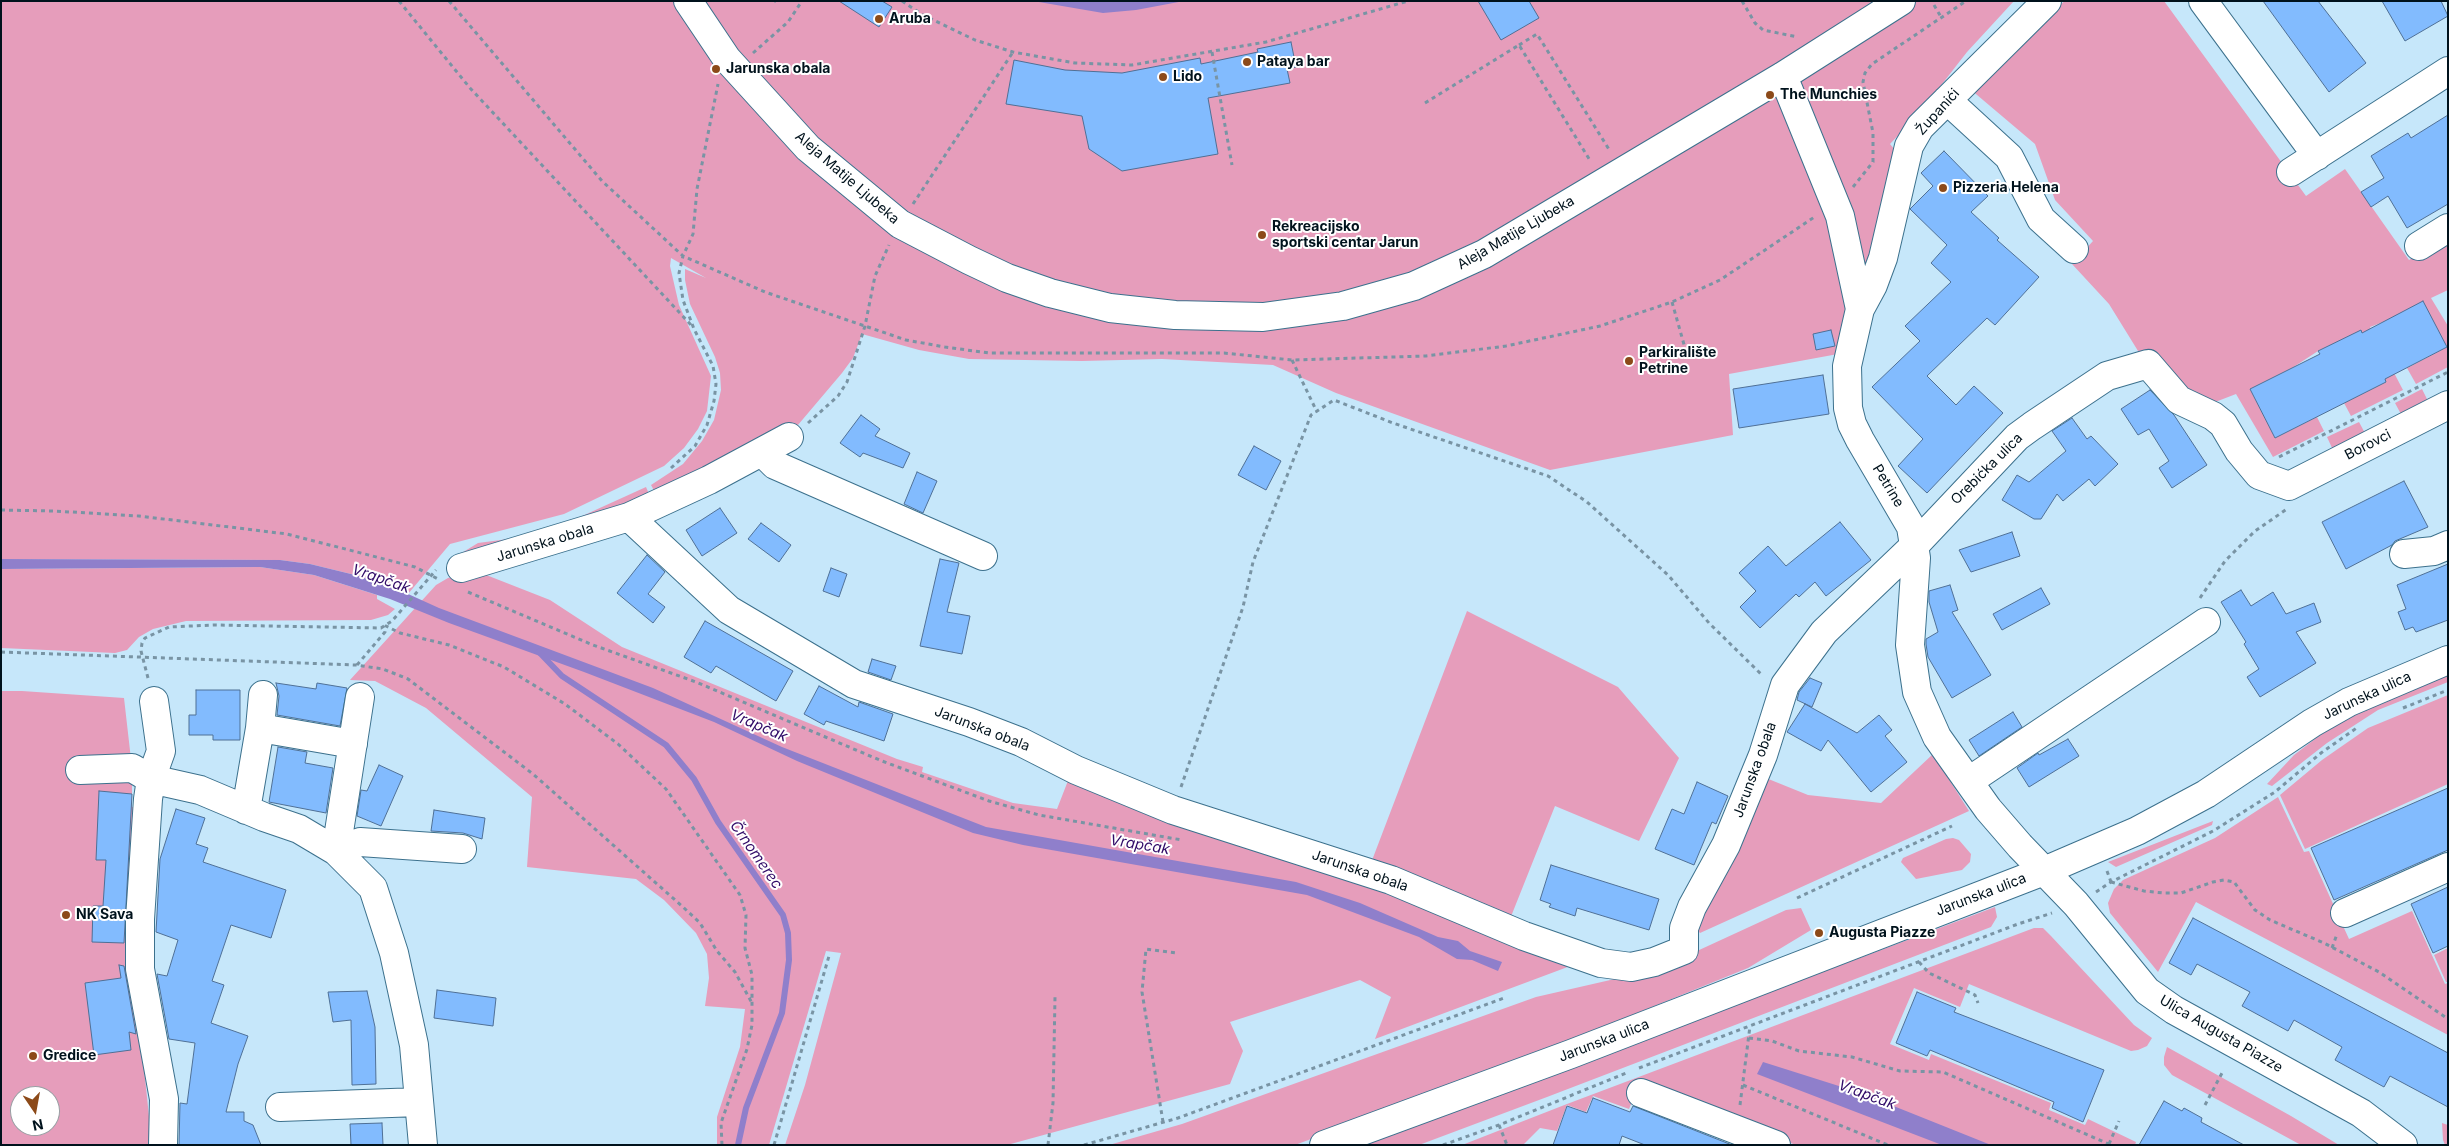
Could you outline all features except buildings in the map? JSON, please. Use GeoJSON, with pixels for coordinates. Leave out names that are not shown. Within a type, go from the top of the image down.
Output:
{"type":"FeatureCollection","features":[{"type":"Feature","properties":{"kind":"street","name":"Aleja Matije Ljubeka"},"geometry":{"type":"LineString","coordinates":[[688,1],[727,59],[808,148],[900,224],[1007,278],[1110,308],[1175,315],[1263,317],[1343,306],[1414,286],[1484,254],[1783,76],[1901,1]]}},
{"type":"Feature","properties":{"kind":"street","name":"Županići"},"geometry":{"type":"LineString","coordinates":[[1860,309],[1873,285],[1883,258],[1909,146],[1920,127],[2047,1]]}},
{"type":"Feature","properties":{"kind":"street"},"geometry":{"type":"LineString","coordinates":[[2203,1],[2317,156]]}},
{"type":"Feature","properties":{"kind":"street"},"geometry":{"type":"LineString","coordinates":[[2292,172],[2448,71]]}},
{"type":"Feature","properties":{"kind":"street","name":"Petrine"},"geometry":{"type":"LineString","coordinates":[[1783,76],[1835,201],[1860,309],[1847,366],[1848,408],[1852,424],[1911,527],[1915,545],[1910,645],[1917,692],[1937,737],[1988,809],[2044,871]]}},
{"type":"Feature","properties":{"kind":"street"},"geometry":{"type":"LineString","coordinates":[[1947,100],[2009,157],[2041,218],[2074,249]]}},
{"type":"Feature","properties":{"kind":"street"},"geometry":{"type":"LineString","coordinates":[[2419,246],[2448,228]]}},
{"type":"Feature","properties":{"kind":"street","name":"Orebićka ulica"},"geometry":{"type":"LineString","coordinates":[[1915,545],[2017,437],[2107,376],[2148,364],[2179,400],[2213,416],[2223,424],[2239,451],[2256,472]]}},
{"type":"Feature","properties":{"kind":"street","name":"Borovci"},"geometry":{"type":"LineString","coordinates":[[2289,486],[2448,405]]}},
{"type":"Feature","properties":{"kind":"street","name":"Jarunska obala"},"geometry":{"type":"LineString","coordinates":[[455,580],[629,517],[789,437]]}},
{"type":"Feature","properties":{"kind":"street"},"geometry":{"type":"LineString","coordinates":[[762,452],[774,465],[983,556]]}},
{"type":"Feature","properties":{"kind":"street"},"geometry":{"type":"LineString","coordinates":[[2256,472],[2259,475],[2289,486]]}},
{"type":"Feature","properties":{"kind":"street","name":"Jarunska obala"},"geometry":{"type":"LineString","coordinates":[[629,517],[729,610],[854,684],[969,722],[1021,742],[1076,770],[1173,810],[1391,880],[1524,936],[1600,963],[1631,967],[1654,962],[1684,950],[1684,928],[1692,907],[1726,845],[1763,755],[1785,684],[1824,632],[1915,545]]}},
{"type":"Feature","properties":{"kind":"street"},"geometry":{"type":"LineString","coordinates":[[2404,554],[2434,551],[2448,545]]}},
{"type":"Feature","properties":{"kind":"street"},"geometry":{"type":"LineString","coordinates":[[1969,780],[2202,612]]}},
{"type":"Feature","properties":{"kind":"street","name":"Jarunska ulica"},"geometry":{"type":"LineString","coordinates":[[1324,1145],[1571,1054],[2044,871],[2173,813],[2206,794],[2312,723],[2349,702],[2448,660]]}},
{"type":"Feature","properties":{"kind":"street"},"geometry":{"type":"LineString","coordinates":[[246,810],[260,728],[263,695]]}},
{"type":"Feature","properties":{"kind":"street"},"geometry":{"type":"LineString","coordinates":[[336,851],[360,697]]}},
{"type":"Feature","properties":{"kind":"street"},"geometry":{"type":"LineString","coordinates":[[154,701],[161,751],[151,780],[148,798],[140,919],[140,969],[164,1099],[163,1145]]}},
{"type":"Feature","properties":{"kind":"street"},"geometry":{"type":"LineString","coordinates":[[260,728],[353,744]]}},
{"type":"Feature","properties":{"kind":"street"},"geometry":{"type":"LineString","coordinates":[[80,770],[132,768],[151,780],[200,790],[246,810],[299,829],[336,851],[372,888],[394,953],[414,1045],[423,1145]]}},
{"type":"Feature","properties":{"kind":"street"},"geometry":{"type":"LineString","coordinates":[[336,851],[360,842],[462,849]]}},
{"type":"Feature","properties":{"kind":"street"},"geometry":{"type":"LineString","coordinates":[[2345,913],[2448,867]]}},
{"type":"Feature","properties":{"kind":"street","name":"Ulica Augusta Piazze"},"geometry":{"type":"LineString","coordinates":[[2044,871],[2076,904],[2147,991],[2174,1010],[2361,1113],[2403,1145]]}},
{"type":"Feature","properties":{"kind":"street"},"geometry":{"type":"LineString","coordinates":[[1642,1093],[1776,1145]]}},
{"type":"Feature","properties":{"kind":"street"},"geometry":{"type":"LineString","coordinates":[[280,1107],[419,1102]]}},
{"type":"Feature","properties":{"kind":"path"},"geometry":{"type":"LineString","coordinates":[[399,1],[470,88],[694,329]]}},
{"type":"Feature","properties":{"kind":"path"},"geometry":{"type":"LineString","coordinates":[[746,60],[788,22],[802,1]]}},
{"type":"Feature","properties":{"kind":"path"},"geometry":{"type":"LineString","coordinates":[[902,1],[923,15],[975,40],[1013,52],[1075,63],[1132,65],[1266,42],[1408,1]]}},
{"type":"Feature","properties":{"kind":"path"},"geometry":{"type":"LineString","coordinates":[[1742,1],[1754,23],[1763,30],[1805,39]]}},
{"type":"Feature","properties":{"kind":"path"},"geometry":{"type":"LineString","coordinates":[[1847,192],[1862,178],[1872,162],[1873,133],[1863,82],[1865,73],[1872,64],[1966,1]]}},
{"type":"Feature","properties":{"kind":"path"},"geometry":{"type":"LineString","coordinates":[[1934,5],[1941,17]]}},
{"type":"Feature","properties":{"kind":"path"},"geometry":{"type":"LineString","coordinates":[[1425,103],[1537,34],[1613,176]]}},
{"type":"Feature","properties":{"kind":"path"},"geometry":{"type":"LineString","coordinates":[[1518,45],[1613,176]]}},
{"type":"Feature","properties":{"kind":"path"},"geometry":{"type":"LineString","coordinates":[[911,207],[1013,52]]}},
{"type":"Feature","properties":{"kind":"path"},"geometry":{"type":"LineString","coordinates":[[1212,52],[1232,165]]}},
{"type":"Feature","properties":{"kind":"path"},"geometry":{"type":"LineString","coordinates":[[667,470],[674,467],[694,446],[707,425],[714,400],[716,384],[712,366],[694,329],[684,300],[679,273],[683,256],[693,234],[697,189],[717,85]]}},
{"type":"Feature","properties":{"kind":"path"},"geometry":{"type":"LineString","coordinates":[[789,437],[825,409],[838,396],[847,382],[865,326],[875,276],[892,238]]}},
{"type":"Feature","properties":{"kind":"path"},"geometry":{"type":"LineString","coordinates":[[1672,302],[1685,348]]}},
{"type":"Feature","properties":{"kind":"path"},"geometry":{"type":"LineString","coordinates":[[1292,360],[1317,412]]}},
{"type":"Feature","properties":{"kind":"path"},"geometry":{"type":"LineString","coordinates":[[2256,472],[2279,457],[2448,372]]}},
{"type":"Feature","properties":{"kind":"path"},"geometry":{"type":"LineString","coordinates":[[1173,810],[1243,607],[1253,562],[1268,522],[1311,415],[1334,400],[1393,423],[1548,476],[1587,502],[1668,575],[1709,623],[1764,678],[1785,684]]}},
{"type":"Feature","properties":{"kind":"path"},"geometry":{"type":"LineString","coordinates":[[2202,612],[2225,561],[2255,530],[2287,510],[2289,486]]}},
{"type":"Feature","properties":{"kind":"path"},"geometry":{"type":"LineString","coordinates":[[1,510],[54,510],[139,516],[287,534],[414,567],[455,580],[593,645],[696,682],[882,761],[989,801],[1039,815],[1190,842]]}},
{"type":"Feature","properties":{"kind":"path"},"geometry":{"type":"LineString","coordinates":[[154,701],[143,658],[142,643],[146,638],[169,627],[273,625],[376,629],[386,626],[392,621],[429,580]]}},
{"type":"Feature","properties":{"kind":"path"},"geometry":{"type":"LineString","coordinates":[[356,665],[385,632],[386,626]]}},
{"type":"Feature","properties":{"kind":"path"},"geometry":{"type":"LineString","coordinates":[[386,626],[400,633],[449,645],[511,672],[573,709],[618,744],[666,789],[740,895],[746,915],[745,948],[752,975],[752,1024],[747,1049],[720,1123],[722,1145]]}},
{"type":"Feature","properties":{"kind":"path"},"geometry":{"type":"LineString","coordinates":[[1,652],[356,665],[383,669],[408,679],[533,774],[639,866],[700,923],[717,951],[734,972],[752,1003]]}},
{"type":"Feature","properties":{"kind":"path"},"geometry":{"type":"LineString","coordinates":[[2397,710],[2448,690]]}},
{"type":"Feature","properties":{"kind":"path"},"geometry":{"type":"LineString","coordinates":[[2090,897],[2111,882],[2213,831],[2275,792],[2322,753],[2363,724]]}},
{"type":"Feature","properties":{"kind":"path"},"geometry":{"type":"LineString","coordinates":[[1797,898],[1952,826]]}},
{"type":"Feature","properties":{"kind":"path"},"geometry":{"type":"LineString","coordinates":[[2111,882],[2144,891],[2163,893],[2181,893],[2224,880],[2234,882],[2256,910],[2270,920],[2324,943],[2379,972],[2446,1017]]}},
{"type":"Feature","properties":{"kind":"path"},"geometry":{"type":"LineString","coordinates":[[1443,1145],[1587,1087],[2018,924],[2056,912]]}},
{"type":"Feature","properties":{"kind":"path"},"geometry":{"type":"LineString","coordinates":[[1163,1122],[1142,992],[1146,949],[1177,953]]}},
{"type":"Feature","properties":{"kind":"path"},"geometry":{"type":"LineString","coordinates":[[774,1145],[829,956]]}},
{"type":"Feature","properties":{"kind":"path"},"geometry":{"type":"LineString","coordinates":[[1919,962],[1929,973],[1975,995],[1978,1002]]}},
{"type":"Feature","properties":{"kind":"path"},"geometry":{"type":"LineString","coordinates":[[1048,1145],[1053,1103],[1055,997]]}},
{"type":"Feature","properties":{"kind":"path"},"geometry":{"type":"LineString","coordinates":[[1084,1145],[1163,1122],[1504,998]]}},
{"type":"Feature","properties":{"kind":"path"},"geometry":{"type":"LineString","coordinates":[[1738,1130],[1750,1026]]}},
{"type":"Feature","properties":{"kind":"path"},"geometry":{"type":"LineString","coordinates":[[1749,1038],[1772,1042],[1799,1051],[1852,1057],[1900,1071],[1943,1072],[2110,1144],[2119,1121]]}},
{"type":"Feature","properties":{"kind":"path"},"geometry":{"type":"LineString","coordinates":[[2205,1105],[2222,1073]]}},
{"type":"Feature","properties":{"kind":"path"},"geometry":{"type":"LineString","coordinates":[[1743,1085],[1888,1145]]}},
{"type":"Feature","properties":{"kind":"path"},"geometry":{"type":"LineString","coordinates":[[1499,1124],[1507,1145]]}},
{"type":"Feature","properties":{"kind":"shaded area"},"geometry":{"type":"Polygon","coordinates":[[[1,1],[2014,1],[1967,52],[1921,111],[1890,144],[1899,155],[1870,271],[1838,354],[1729,374],[1733,435],[1550,470],[1336,393],[1273,365],[1162,359],[1082,361],[969,359],[919,350],[862,334],[853,358],[792,432],[658,498],[651,485],[683,464],[702,441],[714,420],[721,390],[720,373],[715,357],[690,304],[685,280],[685,269],[706,278],[671,258],[670,266],[679,305],[711,376],[707,411],[698,429],[684,448],[664,466],[564,514],[450,544],[408,594],[386,584],[355,575],[310,564],[280,560],[1,559],[1,1]]]}},
{"type":"Feature","properties":{"kind":"shaded area"},"geometry":{"type":"Polygon","coordinates":[[[1033,1],[1184,1],[1136,10],[1103,13],[1033,1]]]}},
{"type":"Feature","properties":{"kind":"shaded area"},"geometry":{"type":"Polygon","coordinates":[[[2065,1],[2164,1],[2306,196],[2345,169],[2409,260],[2448,239],[2448,290],[2431,298],[2448,326],[2448,367],[2416,384],[2407,368],[2447,347],[2383,322],[2370,327],[2403,390],[2351,416],[2344,403],[2386,382],[2361,331],[2318,351],[2292,368],[2250,389],[2275,438],[2317,417],[2324,431],[2273,457],[2236,394],[2210,404],[2190,399],[2143,359],[2109,304],[2072,264],[2093,241],[2055,200],[2035,144],[1970,89],[2054,9],[2065,1]]]}},
{"type":"Feature","properties":{"kind":"shaded area"},"geometry":{"type":"Polygon","coordinates":[[[2422,389],[2429,403],[2402,416],[2395,403],[2422,389]]]}},
{"type":"Feature","properties":{"kind":"shaded area"},"geometry":{"type":"Polygon","coordinates":[[[2359,422],[2366,435],[2333,450],[2327,437],[2359,422]]]}},
{"type":"Feature","properties":{"kind":"shaded area"},"geometry":{"type":"Polygon","coordinates":[[[646,487],[652,501],[455,557],[478,543],[516,538],[558,527],[646,487]]]}},
{"type":"Feature","properties":{"kind":"shaded area"},"geometry":{"type":"Polygon","coordinates":[[[1,559],[280,560],[310,564],[355,575],[386,584],[439,608],[653,688],[782,747],[986,827],[1296,882],[1360,903],[1438,937],[1458,941],[1470,951],[1502,962],[1498,971],[1472,960],[1457,959],[1419,937],[1307,895],[1023,845],[973,833],[797,761],[714,722],[390,599],[314,575],[260,567],[1,569],[1,559]]]}},
{"type":"Feature","properties":{"kind":"shaded area"},"geometry":{"type":"Polygon","coordinates":[[[260,567],[314,575],[377,595],[377,599],[395,609],[388,615],[371,620],[186,621],[153,629],[139,637],[127,650],[115,653],[1,648],[1,569],[260,567]]]}},
{"type":"Feature","properties":{"kind":"shaded area"},"geometry":{"type":"Polygon","coordinates":[[[476,571],[550,600],[622,647],[897,759],[923,767],[922,772],[1013,803],[1057,809],[1071,773],[1274,846],[1573,965],[1375,1039],[1391,997],[1360,980],[1230,1022],[1243,1051],[1230,1084],[1007,1145],[785,1145],[805,1085],[841,953],[826,951],[769,1145],[717,1145],[717,1117],[740,1047],[745,1009],[705,1006],[709,978],[707,954],[696,933],[664,900],[636,879],[527,867],[532,797],[426,708],[375,681],[350,680],[436,585],[448,578],[476,571]]]}},
{"type":"Feature","properties":{"kind":"shaded area"},"geometry":{"type":"Polygon","coordinates":[[[1467,611],[1618,687],[1679,758],[1639,841],[1555,806],[1510,919],[1371,863],[1467,611]]]}},
{"type":"Feature","properties":{"kind":"shaded area"},"geometry":{"type":"Polygon","coordinates":[[[2448,673],[2448,682],[2378,710],[2327,743],[2272,786],[2267,784],[2294,755],[2336,723],[2371,703],[2448,673]]]}},
{"type":"Feature","properties":{"kind":"shaded area","name":"NK Sava"},"geometry":{"type":"Polygon","coordinates":[[[1,691],[124,698],[132,768],[132,807],[138,807],[134,973],[152,1145],[1,1145],[1,691]]]}},
{"type":"Feature","properties":{"kind":"shaded area"},"geometry":{"type":"Polygon","coordinates":[[[2448,695],[2448,784],[2305,849],[2280,795],[2322,760],[2368,728],[2448,695]]]}},
{"type":"Feature","properties":{"kind":"shaded area"},"geometry":{"type":"Polygon","coordinates":[[[1933,754],[1969,811],[1700,933],[1698,931],[1697,923],[1761,776],[1808,795],[1881,803],[1933,754]]]}},
{"type":"Feature","properties":{"kind":"shaded area"},"geometry":{"type":"Polygon","coordinates":[[[2278,797],[2304,852],[2309,851],[2349,939],[2412,911],[2445,984],[2448,983],[2448,1035],[2196,902],[2158,972],[2110,913],[2108,903],[2114,889],[2123,880],[2215,838],[2278,797]]]}},
{"type":"Feature","properties":{"kind":"shaded area"},"geometry":{"type":"Polygon","coordinates":[[[2213,821],[2212,825],[2116,867],[2108,862],[2213,821]]]}},
{"type":"Feature","properties":{"kind":"shaded area"},"geometry":{"type":"Polygon","coordinates":[[[1953,838],[1959,840],[1971,854],[1970,862],[1962,870],[1916,879],[1901,862],[1903,858],[1946,839],[1953,838]]]}},
{"type":"Feature","properties":{"kind":"shaded area"},"geometry":{"type":"Polygon","coordinates":[[[1995,907],[1997,917],[1991,927],[1547,1097],[1419,1145],[1364,1145],[1995,907]]]}},
{"type":"Feature","properties":{"kind":"shaded area"},"geometry":{"type":"Polygon","coordinates":[[[1801,908],[1811,930],[1748,968],[1514,1063],[1295,1145],[1109,1145],[1182,1124],[1536,997],[1641,973],[1684,957],[1786,910],[1801,908]]]}},
{"type":"Feature","properties":{"kind":"shaded area"},"geometry":{"type":"Polygon","coordinates":[[[2034,928],[2043,928],[2134,1025],[2152,1038],[2147,1046],[2131,1051],[1969,984],[1960,1007],[1914,988],[1890,1044],[1929,1060],[1931,1054],[2051,1103],[2049,1110],[2085,1125],[2088,1119],[2136,1142],[2135,1145],[1796,1145],[1639,1085],[1629,1109],[1593,1096],[1586,1112],[1567,1105],[1557,1131],[1540,1128],[1523,1145],[1462,1145],[1567,1104],[2034,928]]]}},
{"type":"Feature","properties":{"kind":"shaded area"},"geometry":{"type":"Polygon","coordinates":[[[2448,948],[2448,982],[2446,982],[2434,955],[2448,948]]]}},
{"type":"Feature","properties":{"kind":"shaded area"},"geometry":{"type":"Polygon","coordinates":[[[2167,1047],[2339,1145],[2301,1145],[2172,1075],[2164,1065],[2167,1047]]]}},
{"type":"Feature","properties":{"kind":"shaded area"},"geometry":{"type":"Polygon","coordinates":[[[1763,1062],[1861,1093],[1991,1145],[1942,1145],[1757,1074],[1763,1062]]]}},
{"type":"Feature","properties":{"kind":"shaded area"},"geometry":{"type":"Polygon","coordinates":[[[2442,1123],[2448,1125],[2448,1145],[2445,1145],[2443,1140],[2442,1123]]]}},
{"type":"Feature","properties":{"kind":"waterway","name":"Črnomerec"},"geometry":{"type":"LineString","coordinates":[[539,652],[562,676],[666,745],[694,779],[718,822],[783,915],[788,933],[789,960],[782,1013],[746,1108],[738,1145]]}},
{"type":"Feature","properties":{"kind":"place","name":"Aruba"},"geometry":{"type":"Point","coordinates":[879,19]}},
{"type":"Feature","properties":{"kind":"place","name":"Pataya bar"},"geometry":{"type":"Point","coordinates":[1247,62]}},
{"type":"Feature","properties":{"kind":"place","name":"Jarunska obala"},"geometry":{"type":"Point","coordinates":[716,69]}},
{"type":"Feature","properties":{"kind":"place","name":"Lido"},"geometry":{"type":"Point","coordinates":[1163,77]}},
{"type":"Feature","properties":{"kind":"place","name":"The Munchies"},"geometry":{"type":"Point","coordinates":[1770,95]}},
{"type":"Feature","properties":{"kind":"place","name":"Pizzeria Helena"},"geometry":{"type":"Point","coordinates":[1943,188]}},
{"type":"Feature","properties":{"kind":"place","name":"Rekreacijsko sportski centar Jarun"},"geometry":{"type":"Point","coordinates":[1262,235]}},
{"type":"Feature","properties":{"kind":"place","name":"Parkiralište Petrine"},"geometry":{"type":"Point","coordinates":[1629,361]}},
{"type":"Feature","properties":{"kind":"place","name":"NK Sava"},"geometry":{"type":"Point","coordinates":[66,915]}},
{"type":"Feature","properties":{"kind":"place","name":"Augusta Piazze"},"geometry":{"type":"Point","coordinates":[1819,933]}},
{"type":"Feature","properties":{"kind":"place","name":"Gredice"},"geometry":{"type":"Point","coordinates":[33,1056]}},
{"type":"Feature","properties":{"kind":"water label","name":"Vrapčak"},"geometry":{"type":"Point","coordinates":[381,579]}},
{"type":"Feature","properties":{"kind":"water label","name":"Vrapčak"},"geometry":{"type":"Point","coordinates":[759,726]}},
{"type":"Feature","properties":{"kind":"water label","name":"Vrapčak"},"geometry":{"type":"Point","coordinates":[1140,845]}},
{"type":"Feature","properties":{"kind":"water label","name":"Vrapčak"},"geometry":{"type":"Point","coordinates":[1867,1095]}}]}
